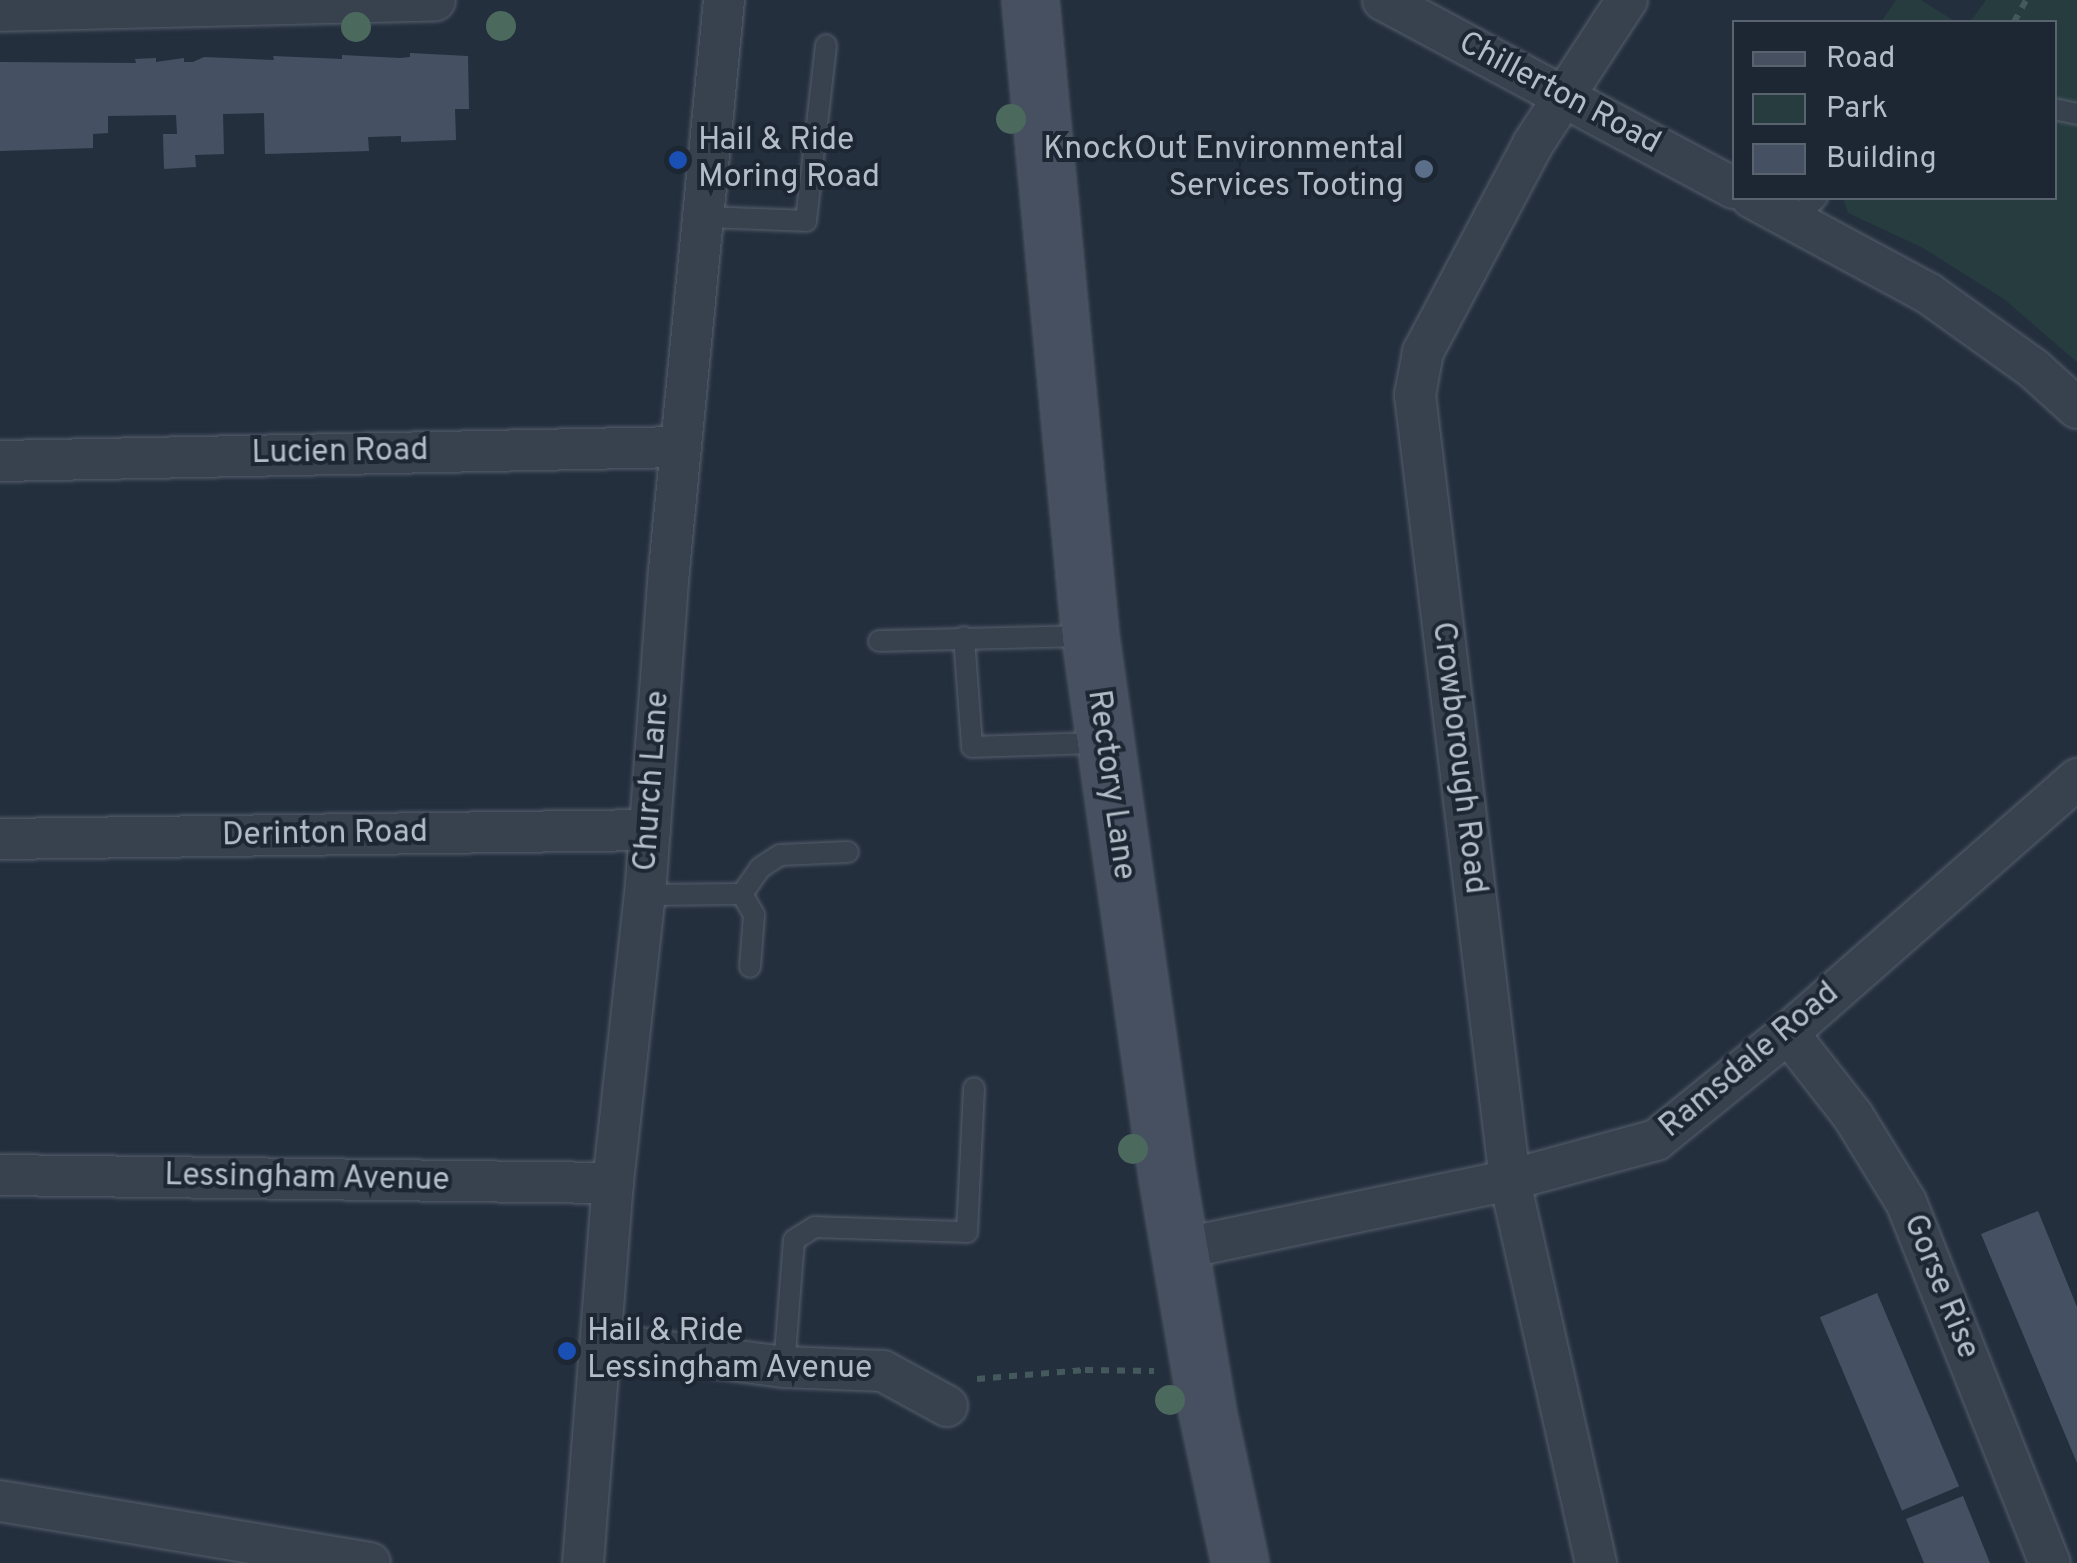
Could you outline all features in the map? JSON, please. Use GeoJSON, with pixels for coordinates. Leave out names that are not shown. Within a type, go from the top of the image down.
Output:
{"type":"FeatureCollection","features":[{"type":"Feature","properties":{"kind":"main road","name":"Rectory Lane"},"geometry":{"type":"LineString","coordinates":[[1030,0],[1090,636],[1104,742],[1180,1250],[1240,1563]]}},
{"type":"Feature","properties":{"kind":"street"},"geometry":{"type":"LineString","coordinates":[[0,11],[435,0]]}},
{"type":"Feature","properties":{"kind":"street","name":"Church Lane"},"geometry":{"type":"LineString","coordinates":[[583,1563],[613,1183],[644,895],[680,447],[724,0]]}},
{"type":"Feature","properties":{"kind":"street","name":"Chillerton Road"},"geometry":{"type":"LineString","coordinates":[[1383,0],[1732,187]]}},
{"type":"Feature","properties":{"kind":"street","name":"Crowborough Road"},"geometry":{"type":"LineString","coordinates":[[1596,1563],[1510,1180],[1420,457],[1416,373],[1423,352],[1562,96],[1627,0]]}},
{"type":"Feature","properties":{"kind":"street"},"geometry":{"type":"LineString","coordinates":[[1763,200],[1805,208],[2034,369],[2077,408]]}},
{"type":"Feature","properties":{"kind":"street","name":"Lucien Road"},"geometry":{"type":"LineString","coordinates":[[0,461],[680,447]]}},
{"type":"Feature","properties":{"kind":"street","name":"Ramsdale Road"},"geometry":{"type":"LineString","coordinates":[[1180,1250],[1510,1180],[1656,1140],[1788,1034],[2077,779]]}},
{"type":"Feature","properties":{"kind":"street","name":"Derinton Road"},"geometry":{"type":"LineString","coordinates":[[0,840],[650,830]]}},
{"type":"Feature","properties":{"kind":"street","name":"Gorse Rise"},"geometry":{"type":"LineString","coordinates":[[1788,1034],[1853,1116],[1906,1202],[2050,1563]]}},
{"type":"Feature","properties":{"kind":"street","name":"Lessingham Avenue"},"geometry":{"type":"LineString","coordinates":[[0,1175],[613,1183]]}},
{"type":"Feature","properties":{"kind":"street"},"geometry":{"type":"LineString","coordinates":[[601,1343],[784,1366],[883,1371],[947,1406]]}},
{"type":"Feature","properties":{"kind":"street"},"geometry":{"type":"LineString","coordinates":[[0,1502],[370,1563]]}},
{"type":"Feature","properties":{"kind":"lane"},"geometry":{"type":"LineString","coordinates":[[704,217],[806,221],[826,45]]}},
{"type":"Feature","properties":{"kind":"lane"},"geometry":{"type":"LineString","coordinates":[[879,641],[1090,636]]}},
{"type":"Feature","properties":{"kind":"lane"},"geometry":{"type":"LineString","coordinates":[[964,637],[972,747],[1104,742]]}},
{"type":"Feature","properties":{"kind":"lane"},"geometry":{"type":"LineString","coordinates":[[742,894],[760,868],[780,855],[848,852]]}},
{"type":"Feature","properties":{"kind":"lane"},"geometry":{"type":"LineString","coordinates":[[644,895],[742,894]]}},
{"type":"Feature","properties":{"kind":"lane"},"geometry":{"type":"LineString","coordinates":[[742,894],[754,915],[750,967]]}},
{"type":"Feature","properties":{"kind":"lane"},"geometry":{"type":"LineString","coordinates":[[784,1366],[794,1240],[815,1227],[967,1232],[974,1088]]}},
{"type":"Feature","properties":{"kind":"path"},"geometry":{"type":"LineString","coordinates":[[947,1406],[974,1379],[1085,1370],[1157,1371]]}},
{"type":"Feature","properties":{"kind":"green space"},"geometry":{"type":"Polygon","coordinates":[[[1896,0],[1921,0],[1953,20],[1882,20],[1896,0]]]}},
{"type":"Feature","properties":{"kind":"green space"},"geometry":{"type":"Polygon","coordinates":[[[1986,0],[2077,0],[2077,362],[2004,299],[1923,248],[1848,213],[1844,200],[2057,200],[2057,20],[1971,20],[1986,0]]]}},
{"type":"Feature","properties":{"kind":"building"},"geometry":{"type":"Polygon","coordinates":[[[410,53],[468,56],[469,109],[455,109],[456,140],[401,142],[401,136],[368,137],[369,151],[265,154],[264,113],[223,114],[224,154],[195,155],[196,167],[164,169],[163,134],[177,134],[176,115],[108,116],[108,133],[93,134],[93,148],[0,151],[0,62],[136,63],[135,59],[156,58],[156,62],[184,58],[184,62],[193,62],[204,57],[274,60],[273,56],[342,59],[342,55],[400,58],[410,57],[410,53]]]}},
{"type":"Feature","properties":{"kind":"building"},"geometry":{"type":"Polygon","coordinates":[[[2038,1211],[2077,1307],[2077,1463],[1981,1234],[2038,1211]]]}},
{"type":"Feature","properties":{"kind":"building"},"geometry":{"type":"Polygon","coordinates":[[[1877,1293],[1959,1486],[1902,1511],[1820,1317],[1877,1293]]]}},
{"type":"Feature","properties":{"kind":"building"},"geometry":{"type":"Polygon","coordinates":[[[1963,1496],[1990,1563],[1924,1563],[1906,1519],[1963,1496]]]}},
{"type":"Feature","properties":{"kind":"place","name":"Hail & Ride Moring Road"},"geometry":{"type":"Point","coordinates":[678,160]}},
{"type":"Feature","properties":{"kind":"place","name":"KnockOut Environmental Services Tooting"},"geometry":{"type":"Point","coordinates":[1424,169]}},
{"type":"Feature","properties":{"kind":"place","name":"Hail & Ride Lessingham Avenue"},"geometry":{"type":"Point","coordinates":[567,1351]}}]}
